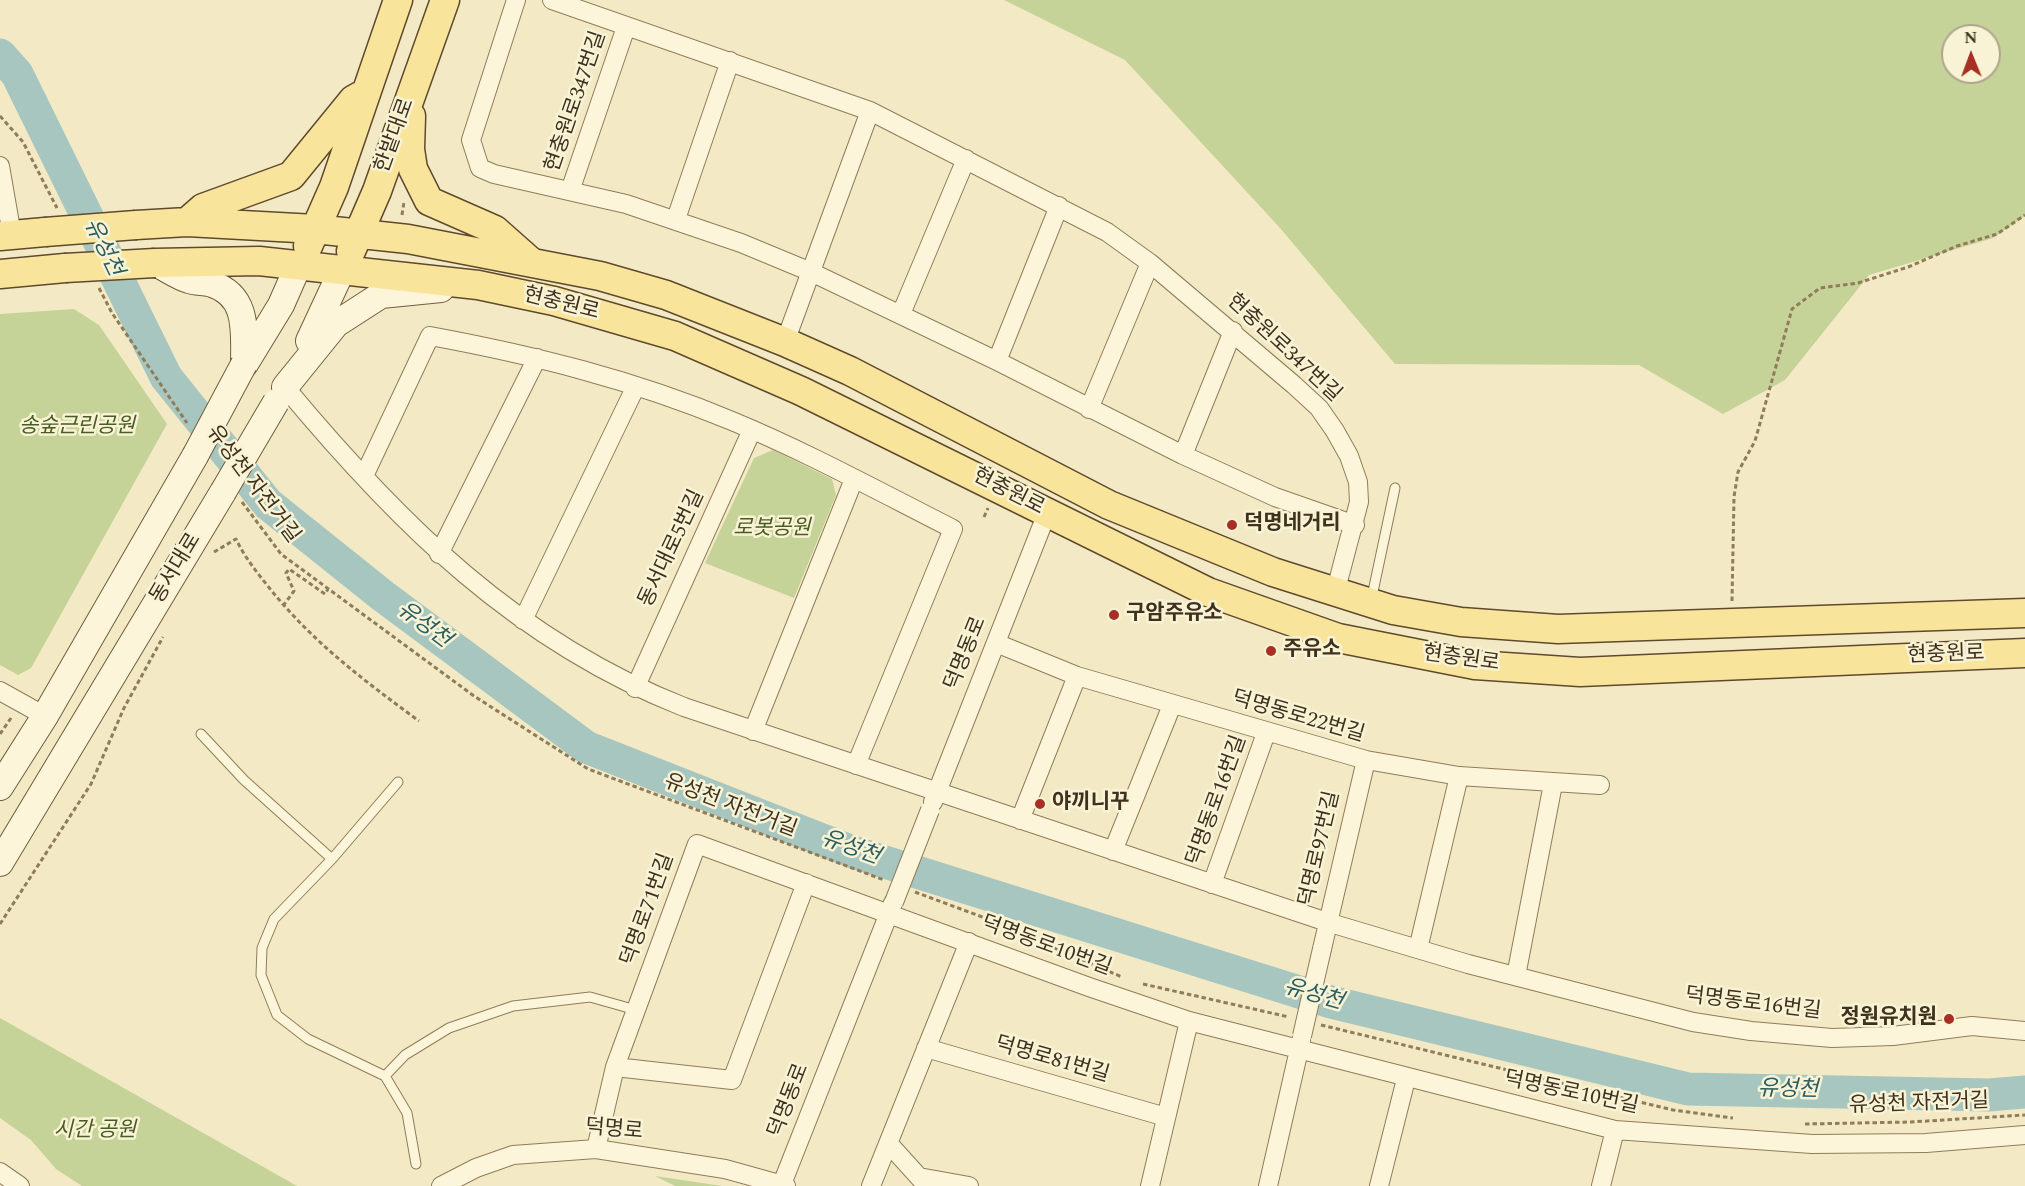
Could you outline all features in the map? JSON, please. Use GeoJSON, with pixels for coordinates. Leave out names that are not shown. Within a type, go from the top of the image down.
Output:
{"type":"FeatureCollection","features":[{"type":"Feature","properties":{"kind":"main road","name":"한밭대로"},"geometry":{"type":"LineString","coordinates":[[299,264],[334,187],[398,0]]}},
{"type":"Feature","properties":{"kind":"main road","name":"한밭대로"},"geometry":{"type":"LineString","coordinates":[[342,270],[377,191],[445,0]]}},
{"type":"Feature","properties":{"kind":"main road"},"geometry":{"type":"LineString","coordinates":[[187,222],[203,208],[291,176],[353,100],[367,92]]}},
{"type":"Feature","properties":{"kind":"main road"},"geometry":{"type":"LineString","coordinates":[[411,94],[410,149],[413,170],[429,201],[495,230],[530,261]]}},
{"type":"Feature","properties":{"kind":"main road","name":"현충원로"},"geometry":{"type":"LineString","coordinates":[[6,235],[187,222],[315,229],[408,239],[600,276],[666,295],[785,342],[916,405],[1109,505],[1274,572],[1370,603],[1461,622],[1557,629],[2025,613]]}},
{"type":"Feature","properties":{"kind":"main road","name":"현충원로"},"geometry":{"type":"LineString","coordinates":[[0,274],[155,262],[259,261],[478,285],[554,301],[675,336],[801,391],[1208,592],[1338,638],[1475,665],[1580,672],[2025,653]]}},
{"type":"Feature","properties":{"kind":"street"},"geometry":{"type":"LineString","coordinates":[[516,0],[471,140],[480,168],[494,174],[676,219],[811,272],[902,314],[1182,455],[1275,497],[1355,525]]}},
{"type":"Feature","properties":{"kind":"street","name":"현충원로347번길"},"geometry":{"type":"LineString","coordinates":[[552,0],[870,111],[1107,232],[1150,264],[1233,331],[1319,408],[1335,431],[1349,456],[1358,482],[1359,502],[1355,525],[1335,592]]}},
{"type":"Feature","properties":{"kind":"street","name":"현충원로347번길"},"geometry":{"type":"LineString","coordinates":[[570,191],[626,27]]}},
{"type":"Feature","properties":{"kind":"street"},"geometry":{"type":"LineString","coordinates":[[676,219],[730,61]]}},
{"type":"Feature","properties":{"kind":"street"},"geometry":{"type":"LineString","coordinates":[[785,342],[870,111]]}},
{"type":"Feature","properties":{"kind":"street"},"geometry":{"type":"LineString","coordinates":[[902,314],[966,159]]}},
{"type":"Feature","properties":{"kind":"street"},"geometry":{"type":"LineString","coordinates":[[0,166],[6,235]]}},
{"type":"Feature","properties":{"kind":"street"},"geometry":{"type":"LineString","coordinates":[[997,361],[1059,206]]}},
{"type":"Feature","properties":{"kind":"street"},"geometry":{"type":"LineString","coordinates":[[155,262],[188,280],[211,283],[224,289],[236,299],[243,314],[244,364]]}},
{"type":"Feature","properties":{"kind":"street","name":"동서대로"},"geometry":{"type":"LineString","coordinates":[[0,787],[45,716],[195,456],[244,364],[281,305],[299,264]]}},
{"type":"Feature","properties":{"kind":"street"},"geometry":{"type":"LineString","coordinates":[[1089,409],[1150,264]]}},
{"type":"Feature","properties":{"kind":"street","name":"동서대로"},"geometry":{"type":"LineString","coordinates":[[0,863],[230,493],[342,270]]}},
{"type":"Feature","properties":{"kind":"street"},"geometry":{"type":"LineString","coordinates":[[478,285],[381,295],[336,324],[281,394],[439,554],[469,580],[571,653],[635,688],[753,731],[936,792]]}},
{"type":"Feature","properties":{"kind":"street"},"geometry":{"type":"LineString","coordinates":[[1182,455],[1233,331]]}},
{"type":"Feature","properties":{"kind":"street"},"geometry":{"type":"LineString","coordinates":[[364,476],[430,336],[537,358],[636,386],[752,430],[953,529],[856,765]]}},
{"type":"Feature","properties":{"kind":"street"},"geometry":{"type":"LineString","coordinates":[[439,554],[537,358]]}},
{"type":"Feature","properties":{"kind":"street"},"geometry":{"type":"LineString","coordinates":[[523,620],[636,386]]}},
{"type":"Feature","properties":{"kind":"street","name":"동서대로5번길"},"geometry":{"type":"LineString","coordinates":[[635,688],[752,430]]}},
{"type":"Feature","properties":{"kind":"street"},"geometry":{"type":"LineString","coordinates":[[753,731],[854,479]]}},
{"type":"Feature","properties":{"kind":"street","name":"덕명동로"},"geometry":{"type":"LineString","coordinates":[[784,1185],[1047,513]]}},
{"type":"Feature","properties":{"kind":"street","name":"덕명동로22번길"},"geometry":{"type":"LineString","coordinates":[[996,643],[1077,676],[1266,733],[1366,760],[1459,776],[1553,784],[1600,785]]}},
{"type":"Feature","properties":{"kind":"street"},"geometry":{"type":"LineString","coordinates":[[1020,820],[1077,676]]}},
{"type":"Feature","properties":{"kind":"street"},"geometry":{"type":"LineString","coordinates":[[0,691],[45,716]]}},
{"type":"Feature","properties":{"kind":"street"},"geometry":{"type":"LineString","coordinates":[[1113,851],[1172,705]]}},
{"type":"Feature","properties":{"kind":"street","name":"덕명동로16번길"},"geometry":{"type":"LineString","coordinates":[[1212,884],[1266,733]]}},
{"type":"Feature","properties":{"kind":"street","name":"덕명로97번길"},"geometry":{"type":"LineString","coordinates":[[1305,1037],[1327,922],[1366,760]]}},
{"type":"Feature","properties":{"kind":"street"},"geometry":{"type":"LineString","coordinates":[[1418,949],[1459,776]]}},
{"type":"Feature","properties":{"kind":"street"},"geometry":{"type":"LineString","coordinates":[[1516,976],[1553,784]]}},
{"type":"Feature","properties":{"kind":"street","name":"덕명동로16번길"},"geometry":{"type":"LineString","coordinates":[[936,792],[1327,922],[1516,976],[1693,1022],[1751,1031],[1832,1038],[1893,1036],[1972,1026],[2025,1030]]}},
{"type":"Feature","properties":{"kind":"street","name":"덕명로71번길"},"geometry":{"type":"LineString","coordinates":[[596,1149],[615,1067],[697,844],[806,884],[896,901]]}},
{"type":"Feature","properties":{"kind":"street"},"geometry":{"type":"LineString","coordinates":[[615,1067],[732,1080],[806,884]]}},
{"type":"Feature","properties":{"kind":"street","name":"덕명동로10번길"},"geometry":{"type":"LineString","coordinates":[[896,901],[969,942],[1089,987],[1190,1021],[1305,1037],[1406,1078],[1615,1130],[1812,1144],[1926,1143],[2025,1135]]}},
{"type":"Feature","properties":{"kind":"street"},"geometry":{"type":"LineString","coordinates":[[871,1186],[969,942]]}},
{"type":"Feature","properties":{"kind":"street"},"geometry":{"type":"LineString","coordinates":[[1150,1186],[1190,1021]]}},
{"type":"Feature","properties":{"kind":"street"},"geometry":{"type":"LineString","coordinates":[[1269,1186],[1305,1037]]}},
{"type":"Feature","properties":{"kind":"street","name":"덕명로81번길"},"geometry":{"type":"LineString","coordinates":[[926,1048],[1166,1118]]}},
{"type":"Feature","properties":{"kind":"street"},"geometry":{"type":"LineString","coordinates":[[1379,1186],[1406,1078]]}},
{"type":"Feature","properties":{"kind":"street"},"geometry":{"type":"LineString","coordinates":[[1601,1186],[1615,1130]]}},
{"type":"Feature","properties":{"kind":"street"},"geometry":{"type":"LineString","coordinates":[[889,1144],[923,1181],[969,1186]]}},
{"type":"Feature","properties":{"kind":"street","name":"덕명로"},"geometry":{"type":"LineString","coordinates":[[441,1186],[476,1168],[513,1155],[596,1149],[725,1169],[784,1185]]}},
{"type":"Feature","properties":{"kind":"street"},"geometry":{"type":"LineString","coordinates":[[0,1172],[20,1186]]}},
{"type":"Feature","properties":{"kind":"lane"},"geometry":{"type":"LineString","coordinates":[[1370,603],[1395,488]]}},
{"type":"Feature","properties":{"kind":"lane"},"geometry":{"type":"LineString","coordinates":[[201,734],[244,780],[332,859]]}},
{"type":"Feature","properties":{"kind":"lane"},"geometry":{"type":"LineString","coordinates":[[398,782],[332,859],[274,919],[262,948],[261,975],[277,1015],[308,1039],[385,1076],[407,1113],[416,1164]]}},
{"type":"Feature","properties":{"kind":"lane"},"geometry":{"type":"LineString","coordinates":[[385,1076],[405,1055],[449,1028],[513,1006],[590,997],[636,1010]]}},
{"type":"Feature","properties":{"kind":"path"},"geometry":{"type":"LineString","coordinates":[[402,215],[404,197]]}},
{"type":"Feature","properties":{"kind":"path"},"geometry":{"type":"LineString","coordinates":[[1732,604],[1734,497],[1738,472],[1758,432],[1792,309],[1820,288],[1858,283],[1908,267],[1957,246],[1997,234],[2025,215]]}},
{"type":"Feature","properties":{"kind":"path","name":"유성천 자전거길"},"geometry":{"type":"LineString","coordinates":[[178,410],[191,428]]}},
{"type":"Feature","properties":{"kind":"path","name":"유성천 자전거길"},"geometry":{"type":"LineString","coordinates":[[230,493],[281,554],[474,696],[588,769],[884,880]]}},
{"type":"Feature","properties":{"kind":"path"},"geometry":{"type":"LineString","coordinates":[[984,517],[988,507]]}},
{"type":"Feature","properties":{"kind":"path"},"geometry":{"type":"LineString","coordinates":[[209,560],[215,550],[236,539],[242,554],[283,606],[341,664],[419,721]]}},
{"type":"Feature","properties":{"kind":"path"},"geometry":{"type":"LineString","coordinates":[[283,606],[294,591],[286,573],[289,569],[325,594],[328,589]]}},
{"type":"Feature","properties":{"kind":"path"},"geometry":{"type":"LineString","coordinates":[[0,924],[91,784],[124,708],[169,628]]}},
{"type":"Feature","properties":{"kind":"path"},"geometry":{"type":"LineString","coordinates":[[0,734],[14,714]]}},
{"type":"Feature","properties":{"kind":"path"},"geometry":{"type":"LineString","coordinates":[[896,901],[985,918],[1124,978]]}},
{"type":"Feature","properties":{"kind":"path"},"geometry":{"type":"LineString","coordinates":[[1135,983],[1293,1018]]}},
{"type":"Feature","properties":{"kind":"path"},"geometry":{"type":"LineString","coordinates":[[1305,1037],[1673,1110],[1741,1120]]}},
{"type":"Feature","properties":{"kind":"path","name":"유성천 자전거길"},"geometry":{"type":"LineString","coordinates":[[1797,1124],[1911,1122],[2025,1115]]}},
{"type":"Feature","properties":{"kind":"green space"},"geometry":{"type":"Polygon","coordinates":[[[1004,0],[2025,0],[2025,216],[1993,238],[1869,275],[1785,380],[1723,414],[1639,365],[1395,364],[1280,228],[1125,60],[1004,0]]]}},
{"type":"Feature","properties":{"kind":"green space","name":"송숲근린공원"},"geometry":{"type":"Polygon","coordinates":[[[74,309],[99,325],[167,424],[31,668],[18,675],[0,665],[0,314],[74,309]]]}},
{"type":"Feature","properties":{"kind":"green space","name":"로봇공원"},"geometry":{"type":"Polygon","coordinates":[[[773,450],[832,479],[836,495],[794,598],[705,563],[754,458],[773,450]]]}},
{"type":"Feature","properties":{"kind":"green space","name":"시간 공원"},"geometry":{"type":"Polygon","coordinates":[[[0,1018],[297,1186],[82,1186],[56,1169],[31,1140],[0,1118],[0,1018]]]}},
{"type":"Feature","properties":{"kind":"green space"},"geometry":{"type":"Polygon","coordinates":[[[655,1176],[722,1186],[675,1186],[655,1176]]]}},
{"type":"Feature","properties":{"kind":"waterway","name":"유성천"},"geometry":{"type":"LineString","coordinates":[[0,55],[17,74],[166,377],[268,504],[383,596],[586,747],[853,852],[1331,1002],[1688,1089],[1989,1095],[2025,1092]]}},
{"type":"Feature","properties":{"kind":"place","name":"덕명네거리"},"geometry":{"type":"Point","coordinates":[1232,525]}},
{"type":"Feature","properties":{"kind":"place","name":"구암주유소"},"geometry":{"type":"Point","coordinates":[1114,615]}},
{"type":"Feature","properties":{"kind":"place","name":"주유소"},"geometry":{"type":"Point","coordinates":[1271,651]}},
{"type":"Feature","properties":{"kind":"place","name":"야끼니꾸"},"geometry":{"type":"Point","coordinates":[1040,804]}},
{"type":"Feature","properties":{"kind":"place","name":"정원유치원"},"geometry":{"type":"Point","coordinates":[1949,1019]}}]}
